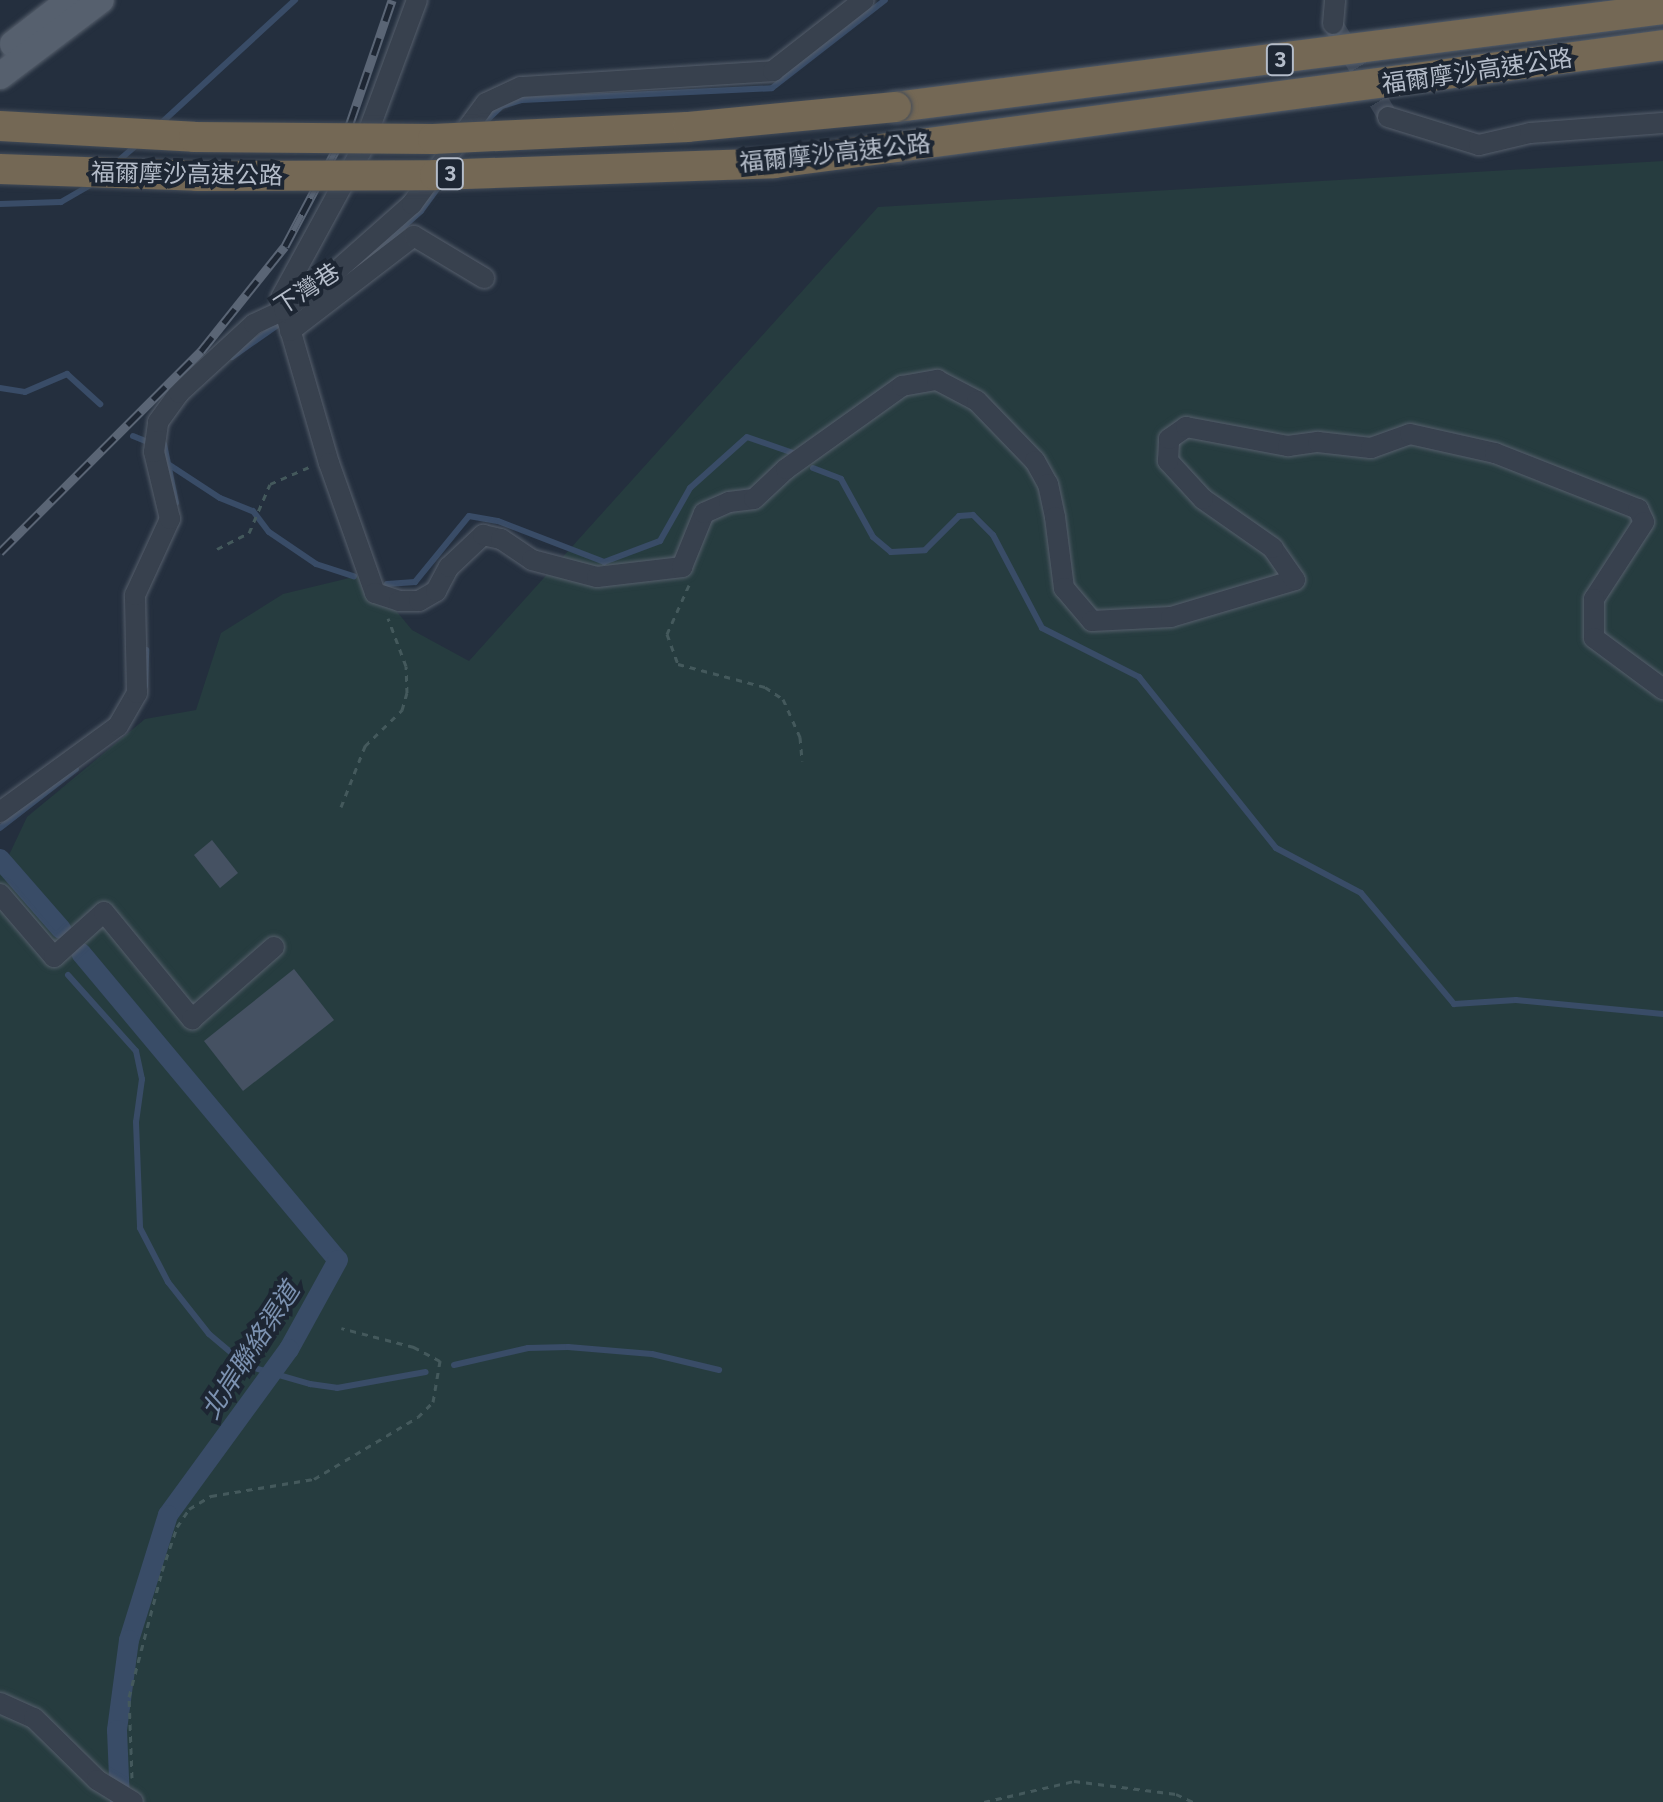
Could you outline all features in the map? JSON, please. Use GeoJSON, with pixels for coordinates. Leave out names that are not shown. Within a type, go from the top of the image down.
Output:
{"type":"FeatureCollection","features":[{"type":"Feature","properties":{"kind":"highway","name":"福爾摩沙高速公路"},"geometry":{"type":"LineString","coordinates":[[0,126],[194,137],[433,139],[688,127],[896,107],[1663,9]]}},
{"type":"Feature","properties":{"kind":"highway","name":"福爾摩沙高速公路"},"geometry":{"type":"LineString","coordinates":[[0,169],[197,176],[435,175],[774,163],[1663,45]]}},
{"type":"Feature","properties":{"kind":"main road"},"geometry":{"type":"LineString","coordinates":[[0,54],[70,0]]}},
{"type":"Feature","properties":{"kind":"main road"},"geometry":{"type":"LineString","coordinates":[[0,76],[101,0]]}},
{"type":"Feature","properties":{"kind":"street"},"geometry":{"type":"LineString","coordinates":[[417,0],[361,151],[283,287],[284,310],[329,463],[375,593],[399,601],[419,601],[436,591],[449,567],[483,535],[501,539],[532,560],[597,577],[682,567],[704,513],[729,502],[754,499],[821,442],[902,386],[937,380],[957,386],[1035,461],[1048,484],[1064,588],[1092,621],[1171,617],[1295,580],[1273,548],[1203,499],[1168,461],[1169,439],[1186,427],[1288,446],[1318,442],[1371,448],[1410,434],[1495,453],[1638,509],[1644,522],[1594,599],[1594,638],[1663,689]]}},
{"type":"Feature","properties":{"kind":"street","name":"下灣巷"},"geometry":{"type":"LineString","coordinates":[[0,812],[104,738],[129,711],[140,679],[135,595],[170,519],[154,444],[179,393],[254,324],[284,310],[412,204],[475,114],[497,95],[521,87],[773,71],[864,0]]}},
{"type":"Feature","properties":{"kind":"street"},"geometry":{"type":"LineString","coordinates":[[1333,24],[1335,0]]}},
{"type":"Feature","properties":{"kind":"street"},"geometry":{"type":"LineString","coordinates":[[1388,117],[1479,145],[1530,133],[1663,123]]}},
{"type":"Feature","properties":{"kind":"street"},"geometry":{"type":"LineString","coordinates":[[290,331],[414,236],[484,278]]}},
{"type":"Feature","properties":{"kind":"street"},"geometry":{"type":"LineString","coordinates":[[0,894],[54,957],[104,912],[192,1019],[274,947]]}},
{"type":"Feature","properties":{"kind":"street"},"geometry":{"type":"LineString","coordinates":[[0,1703],[34,1718],[97,1780],[133,1795]]}},
{"type":"Feature","properties":{"kind":"path"},"geometry":{"type":"LineString","coordinates":[[217,549],[243,538],[277,478],[329,463]]}},
{"type":"Feature","properties":{"kind":"path"},"geometry":{"type":"LineString","coordinates":[[682,567],[690,587],[667,634],[678,664],[765,687],[783,699],[800,737],[802,761]]}},
{"type":"Feature","properties":{"kind":"path"},"geometry":{"type":"LineString","coordinates":[[341,807],[359,756],[402,710],[410,680],[375,593]]}},
{"type":"Feature","properties":{"kind":"path"},"geometry":{"type":"LineString","coordinates":[[133,1795],[127,1747],[129,1697],[172,1541],[189,1509],[211,1496],[314,1479],[418,1417],[433,1402],[440,1361],[414,1347],[341,1328]]}},
{"type":"Feature","properties":{"kind":"path"},"geometry":{"type":"LineString","coordinates":[[984,1802],[1074,1781],[1176,1794],[1193,1802]]}},
{"type":"Feature","properties":{"kind":"green space"},"geometry":{"type":"Polygon","coordinates":[[[1663,161],[1663,1802],[0,1802],[0,874],[27,817],[145,719],[196,710],[221,633],[283,594],[366,574],[412,630],[469,661],[878,207],[1663,161]]]}},
{"type":"Feature","properties":{"kind":"building"},"geometry":{"type":"Polygon","coordinates":[[[212,840],[238,873],[220,888],[194,855],[212,840]]]}},
{"type":"Feature","properties":{"kind":"building"},"geometry":{"type":"Polygon","coordinates":[[[294,969],[334,1020],[243,1091],[204,1041],[294,969]]]}},
{"type":"Feature","properties":{"kind":"waterway"},"geometry":{"type":"LineString","coordinates":[[159,125],[295,0]]}},
{"type":"Feature","properties":{"kind":"waterway"},"geometry":{"type":"LineString","coordinates":[[482,125],[502,106],[522,100],[772,88],[885,0]]}},
{"type":"Feature","properties":{"kind":"waterway"},"geometry":{"type":"LineString","coordinates":[[117,162],[139,143]]}},
{"type":"Feature","properties":{"kind":"waterway"},"geometry":{"type":"LineString","coordinates":[[0,204],[61,202],[94,183]]}},
{"type":"Feature","properties":{"kind":"waterway"},"geometry":{"type":"LineString","coordinates":[[359,266],[421,211],[441,183]]}},
{"type":"Feature","properties":{"kind":"waterway"},"geometry":{"type":"LineString","coordinates":[[232,357],[282,322]]}},
{"type":"Feature","properties":{"kind":"waterway"},"geometry":{"type":"LineString","coordinates":[[0,388],[25,392],[67,374],[100,404]]}},
{"type":"Feature","properties":{"kind":"waterway"},"geometry":{"type":"LineString","coordinates":[[133,436],[150,443]]}},
{"type":"Feature","properties":{"kind":"waterway"},"geometry":{"type":"LineString","coordinates":[[387,584],[415,582],[469,516],[498,521],[604,562],[660,541],[690,488],[747,437],[796,454]]}},
{"type":"Feature","properties":{"kind":"waterway"},"geometry":{"type":"LineString","coordinates":[[164,444],[176,503]]}},
{"type":"Feature","properties":{"kind":"waterway"},"geometry":{"type":"LineString","coordinates":[[168,464],[220,498],[253,511],[269,532],[316,564],[354,576]]}},
{"type":"Feature","properties":{"kind":"waterway"},"geometry":{"type":"LineString","coordinates":[[813,468],[841,479],[873,537],[891,552],[925,550],[959,516],[973,515],[993,535],[1042,628],[1139,677],[1276,848],[1361,893],[1454,1004],[1516,1000],[1663,1014]]}},
{"type":"Feature","properties":{"kind":"waterway"},"geometry":{"type":"LineString","coordinates":[[145,686],[146,650]]}},
{"type":"Feature","properties":{"kind":"waterway"},"geometry":{"type":"LineString","coordinates":[[0,828],[76,769]]}},
{"type":"Feature","properties":{"kind":"waterway","name":"北岸聯絡渠道"},"geometry":{"type":"LineString","coordinates":[[0,859],[61,929]]}},
{"type":"Feature","properties":{"kind":"waterway","name":"北岸聯絡渠道"},"geometry":{"type":"LineString","coordinates":[[81,953],[338,1260],[289,1349],[168,1515],[129,1640],[117,1730],[120,1802]]}},
{"type":"Feature","properties":{"kind":"waterway"},"geometry":{"type":"LineString","coordinates":[[68,975],[136,1051],[142,1079],[136,1122],[140,1228],[168,1282],[209,1334],[247,1366],[310,1384],[337,1388],[426,1372]]}},
{"type":"Feature","properties":{"kind":"waterway"},"geometry":{"type":"LineString","coordinates":[[454,1365],[528,1348],[568,1347],[652,1354],[719,1370]]}},
{"type":"Feature","properties":{"kind":"tunnel"},"geometry":{"type":"LineString","coordinates":[[1333,24],[1388,117]]}},
{"type":"Feature","properties":{"kind":"railway"},"geometry":{"type":"LineString","coordinates":[[0,552],[201,351],[285,246],[350,123],[392,0]]}}]}
